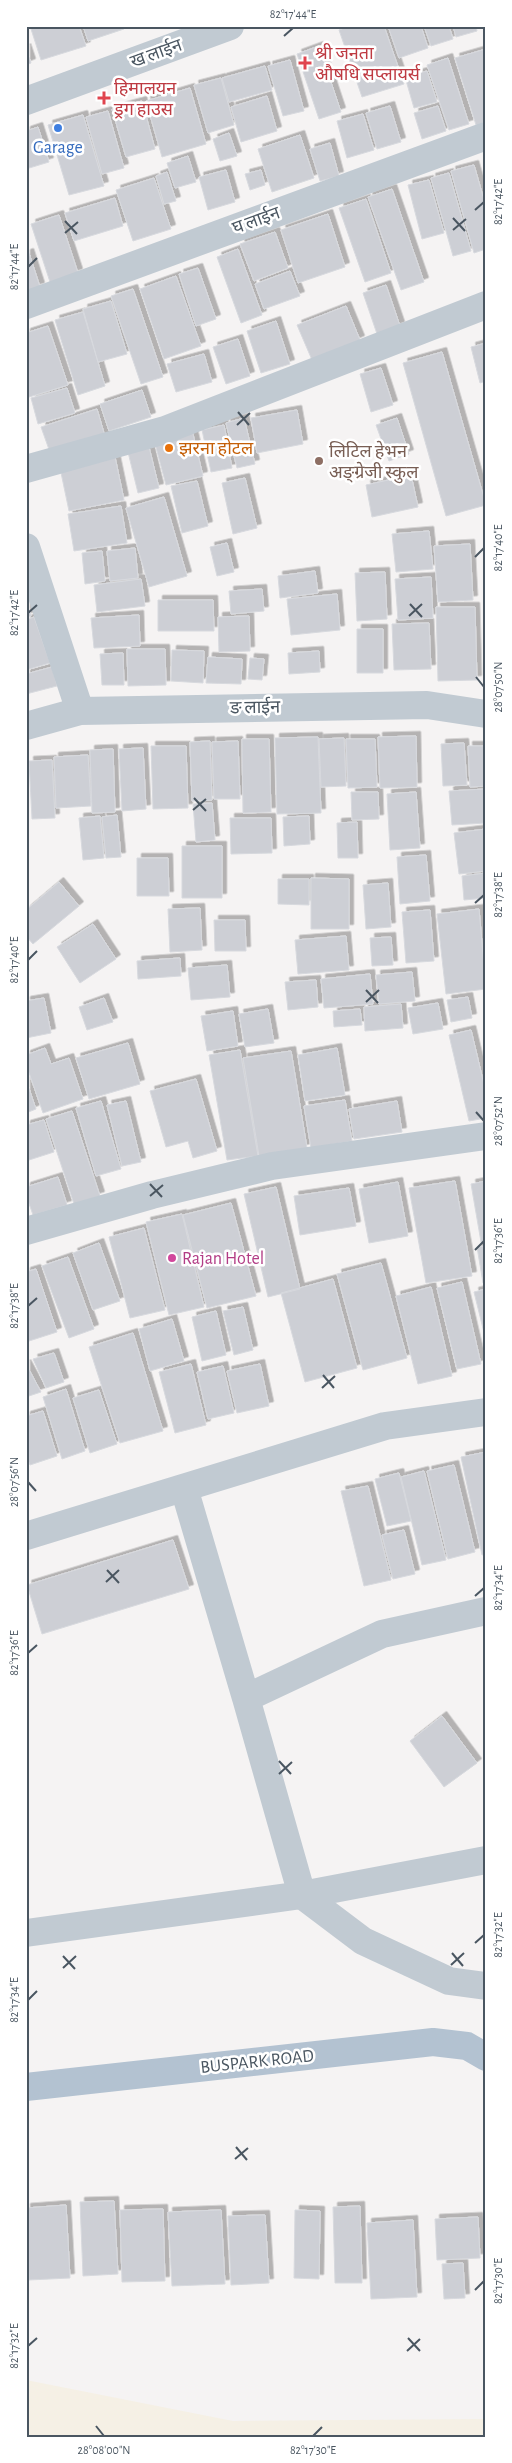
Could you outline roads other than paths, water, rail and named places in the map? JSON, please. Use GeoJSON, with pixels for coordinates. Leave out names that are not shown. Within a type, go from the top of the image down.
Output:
{"type":"FeatureCollection","features":[{"type":"Feature","properties":{"kind":"main road","name":"BUSPARK ROAD"},"geometry":{"type":"LineString","coordinates":[[26,2087],[433,2042],[467,2046],[486,2057]]}},
{"type":"Feature","properties":{"kind":"street","name":"ख लाईन"},"geometry":{"type":"LineString","coordinates":[[26,100],[230,26]]}},
{"type":"Feature","properties":{"kind":"street","name":"घ लाईन"},"geometry":{"type":"LineString","coordinates":[[26,305],[486,136]]}},
{"type":"Feature","properties":{"kind":"street"},"geometry":{"type":"LineString","coordinates":[[26,469],[165,430],[486,305]]}},
{"type":"Feature","properties":{"kind":"street"},"geometry":{"type":"LineString","coordinates":[[26,547],[80,711]]}},
{"type":"Feature","properties":{"kind":"street","name":"ङ लाईन"},"geometry":{"type":"LineString","coordinates":[[26,726],[80,711],[427,705],[486,714]]}},
{"type":"Feature","properties":{"kind":"street"},"geometry":{"type":"LineString","coordinates":[[26,1230],[152,1195],[272,1166],[486,1136]]}},
{"type":"Feature","properties":{"kind":"street"},"geometry":{"type":"LineString","coordinates":[[26,1536],[385,1426],[486,1412]]}},
{"type":"Feature","properties":{"kind":"street"},"geometry":{"type":"LineString","coordinates":[[184,1488],[302,1895],[363,1941],[449,1981],[486,1986]]}},
{"type":"Feature","properties":{"kind":"street"},"geometry":{"type":"LineString","coordinates":[[246,1698],[382,1634],[486,1611]]}},
{"type":"Feature","properties":{"kind":"street"},"geometry":{"type":"LineString","coordinates":[[26,1933],[302,1895],[486,1860]]}},
{"type":"Feature","properties":{"kind":"place","name":"श्री जनता औषधि सप्लायर्स"},"geometry":{"type":"Point","coordinates":[305,63]}},
{"type":"Feature","properties":{"kind":"place","name":"हिमालयन ड्रग हाउस"},"geometry":{"type":"Point","coordinates":[104,98]}},
{"type":"Feature","properties":{"kind":"place","name":"Garage"},"geometry":{"type":"Point","coordinates":[58,128]}},
{"type":"Feature","properties":{"kind":"place","name":"झरना होटल"},"geometry":{"type":"Point","coordinates":[169,448]}},
{"type":"Feature","properties":{"kind":"place","name":"लिटिल हेभन अङ्‍ग्रेजी स्कुल"},"geometry":{"type":"Point","coordinates":[319,461]}},
{"type":"Feature","properties":{"kind":"place","name":"Rajan Hotel"},"geometry":{"type":"Point","coordinates":[172,1258]}}]}
